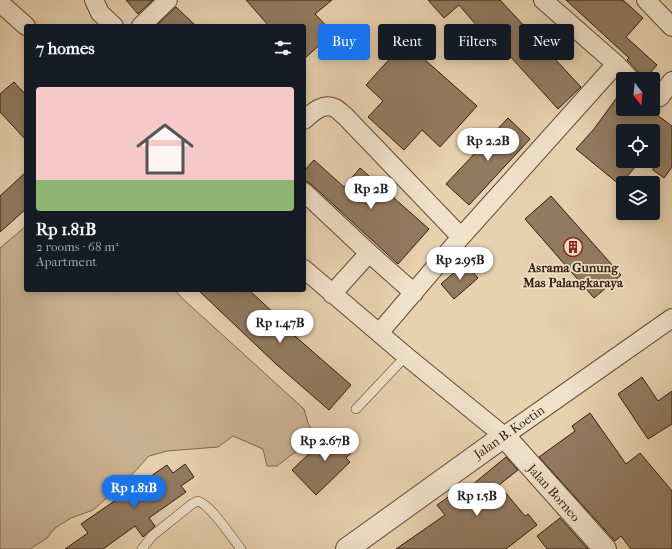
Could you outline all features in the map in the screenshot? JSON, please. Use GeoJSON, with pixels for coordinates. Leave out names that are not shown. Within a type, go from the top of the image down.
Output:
{"type":"FeatureCollection","features":[{"type":"Feature","properties":{"kind":"street"},"geometry":{"type":"LineString","coordinates":[[94,0],[100,13],[112,24]]}},
{"type":"Feature","properties":{"kind":"street"},"geometry":{"type":"LineString","coordinates":[[143,24],[168,0]]}},
{"type":"Feature","properties":{"kind":"street"},"geometry":{"type":"LineString","coordinates":[[543,0],[623,72]]}},
{"type":"Feature","properties":{"kind":"street"},"geometry":{"type":"LineString","coordinates":[[646,0],[672,26]]}},
{"type":"Feature","properties":{"kind":"street"},"geometry":{"type":"LineString","coordinates":[[0,3],[24,24]]}},
{"type":"Feature","properties":{"kind":"street"},"geometry":{"type":"LineString","coordinates":[[378,332],[616,64]]}},
{"type":"Feature","properties":{"kind":"street"},"geometry":{"type":"LineString","coordinates":[[660,97],[672,81]]}},
{"type":"Feature","properties":{"kind":"street"},"geometry":{"type":"LineString","coordinates":[[306,118],[315,110],[326,107],[334,107],[345,116],[461,237]]}},
{"type":"Feature","properties":{"kind":"street"},"geometry":{"type":"LineString","coordinates":[[306,200],[414,293]]}},
{"type":"Feature","properties":{"kind":"street"},"geometry":{"type":"LineString","coordinates":[[332,294],[369,253]]}},
{"type":"Feature","properties":{"kind":"street"},"geometry":{"type":"LineString","coordinates":[[306,271],[406,356],[504,436]]}},
{"type":"Feature","properties":{"kind":"street","name":"Jalan B. Koetin"},"geometry":{"type":"LineString","coordinates":[[348,549],[504,436],[672,318]]}},
{"type":"Feature","properties":{"kind":"street","name":"Jalan Borneo"},"geometry":{"type":"LineString","coordinates":[[504,436],[605,549]]}},
{"type":"Feature","properties":{"kind":"lane"},"geometry":{"type":"LineString","coordinates":[[356,409],[406,356]]}},
{"type":"Feature","properties":{"kind":"lane"},"geometry":{"type":"LineString","coordinates":[[142,549],[152,536],[192,504],[198,501],[204,503],[241,549]]}},
{"type":"Feature","properties":{"kind":"shaded area"},"geometry":{"type":"Polygon","coordinates":[[[24,228],[24,292],[177,292],[304,409],[308,423],[313,432],[303,447],[277,466],[267,466],[263,449],[233,436],[218,447],[167,451],[149,456],[127,480],[93,510],[71,518],[55,528],[47,538],[30,549],[0,549],[0,248],[24,228]]]}},
{"type":"Feature","properties":{"kind":"building"},"geometry":{"type":"Polygon","coordinates":[[[126,0],[153,0],[138,14],[126,0]]]}},
{"type":"Feature","properties":{"kind":"building"},"geometry":{"type":"Polygon","coordinates":[[[246,0],[332,0],[315,14],[324,24],[318,24],[318,46],[306,57],[306,24],[267,24],[246,0]]]}},
{"type":"Feature","properties":{"kind":"building"},"geometry":{"type":"Polygon","coordinates":[[[428,0],[500,0],[522,24],[519,24],[519,60],[556,60],[581,87],[558,109],[511,57],[511,24],[475,24],[459,5],[444,18],[428,0]]]}},
{"type":"Feature","properties":{"kind":"building"},"geometry":{"type":"Polygon","coordinates":[[[566,0],[623,0],[643,18],[626,37],[657,65],[651,72],[638,72],[627,60],[629,58],[566,0]]]}},
{"type":"Feature","properties":{"kind":"building"},"geometry":{"type":"Polygon","coordinates":[[[176,7],[194,24],[158,24],[176,7]]]}},
{"type":"Feature","properties":{"kind":"building"},"geometry":{"type":"Polygon","coordinates":[[[389,60],[425,60],[477,106],[440,147],[422,130],[404,150],[368,117],[383,101],[366,85],[389,60]]]}},
{"type":"Feature","properties":{"kind":"building"},"geometry":{"type":"Polygon","coordinates":[[[14,82],[24,93],[24,138],[0,112],[0,94],[14,82]]]}},
{"type":"Feature","properties":{"kind":"building"},"geometry":{"type":"Polygon","coordinates":[[[616,99],[616,116],[658,116],[672,126],[672,167],[664,178],[653,170],[653,168],[660,168],[660,124],[616,124],[616,168],[634,168],[628,176],[616,176],[616,182],[576,149],[594,129],[616,99]]]}},
{"type":"Feature","properties":{"kind":"building"},"geometry":{"type":"Polygon","coordinates":[[[508,118],[530,139],[469,205],[446,184],[508,118]]]}},
{"type":"Feature","properties":{"kind":"building"},"geometry":{"type":"Polygon","coordinates":[[[314,160],[344,187],[360,168],[429,229],[398,264],[311,184],[306,181],[306,169],[314,160]]]}},
{"type":"Feature","properties":{"kind":"building"},"geometry":{"type":"Polygon","coordinates":[[[24,174],[24,211],[0,232],[0,196],[24,174]]]}},
{"type":"Feature","properties":{"kind":"building","name":"Asrama Gunung Mas Palangkaraya"},"geometry":{"type":"Polygon","coordinates":[[[551,196],[621,275],[594,298],[525,219],[551,196]]]}},
{"type":"Feature","properties":{"kind":"building"},"geometry":{"type":"Polygon","coordinates":[[[465,263],[478,278],[454,299],[441,284],[465,263]]]}},
{"type":"Feature","properties":{"kind":"building"},"geometry":{"type":"Polygon","coordinates":[[[200,292],[251,292],[290,328],[288,330],[351,385],[329,410],[276,364],[200,292]]]}},
{"type":"Feature","properties":{"kind":"building"},"geometry":{"type":"Polygon","coordinates":[[[642,377],[658,401],[672,391],[672,424],[648,439],[618,394],[642,377]]]}},
{"type":"Feature","properties":{"kind":"building"},"geometry":{"type":"Polygon","coordinates":[[[590,413],[626,464],[640,453],[672,491],[672,549],[631,549],[621,536],[615,541],[539,457],[575,431],[572,426],[590,413]]]}},
{"type":"Feature","properties":{"kind":"building"},"geometry":{"type":"Polygon","coordinates":[[[336,428],[356,448],[346,458],[350,462],[316,495],[292,470],[336,428]]]}},
{"type":"Feature","properties":{"kind":"building"},"geometry":{"type":"Polygon","coordinates":[[[506,457],[518,470],[499,485],[525,516],[528,514],[537,525],[506,549],[396,549],[445,515],[437,505],[458,490],[461,494],[506,457]]]}},
{"type":"Feature","properties":{"kind":"building"},"geometry":{"type":"Polygon","coordinates":[[[185,464],[194,477],[181,486],[186,492],[149,518],[155,526],[143,537],[135,526],[103,549],[65,549],[88,533],[81,524],[167,465],[173,473],[185,464]]]}},
{"type":"Feature","properties":{"kind":"building"},"geometry":{"type":"Polygon","coordinates":[[[560,518],[588,549],[547,549],[537,536],[560,518]]]}},
{"type":"Feature","properties":{"kind":"place","name":"Asrama Gunung Mas Palangkaraya"},"geometry":{"type":"Point","coordinates":[573,247]}}]}
